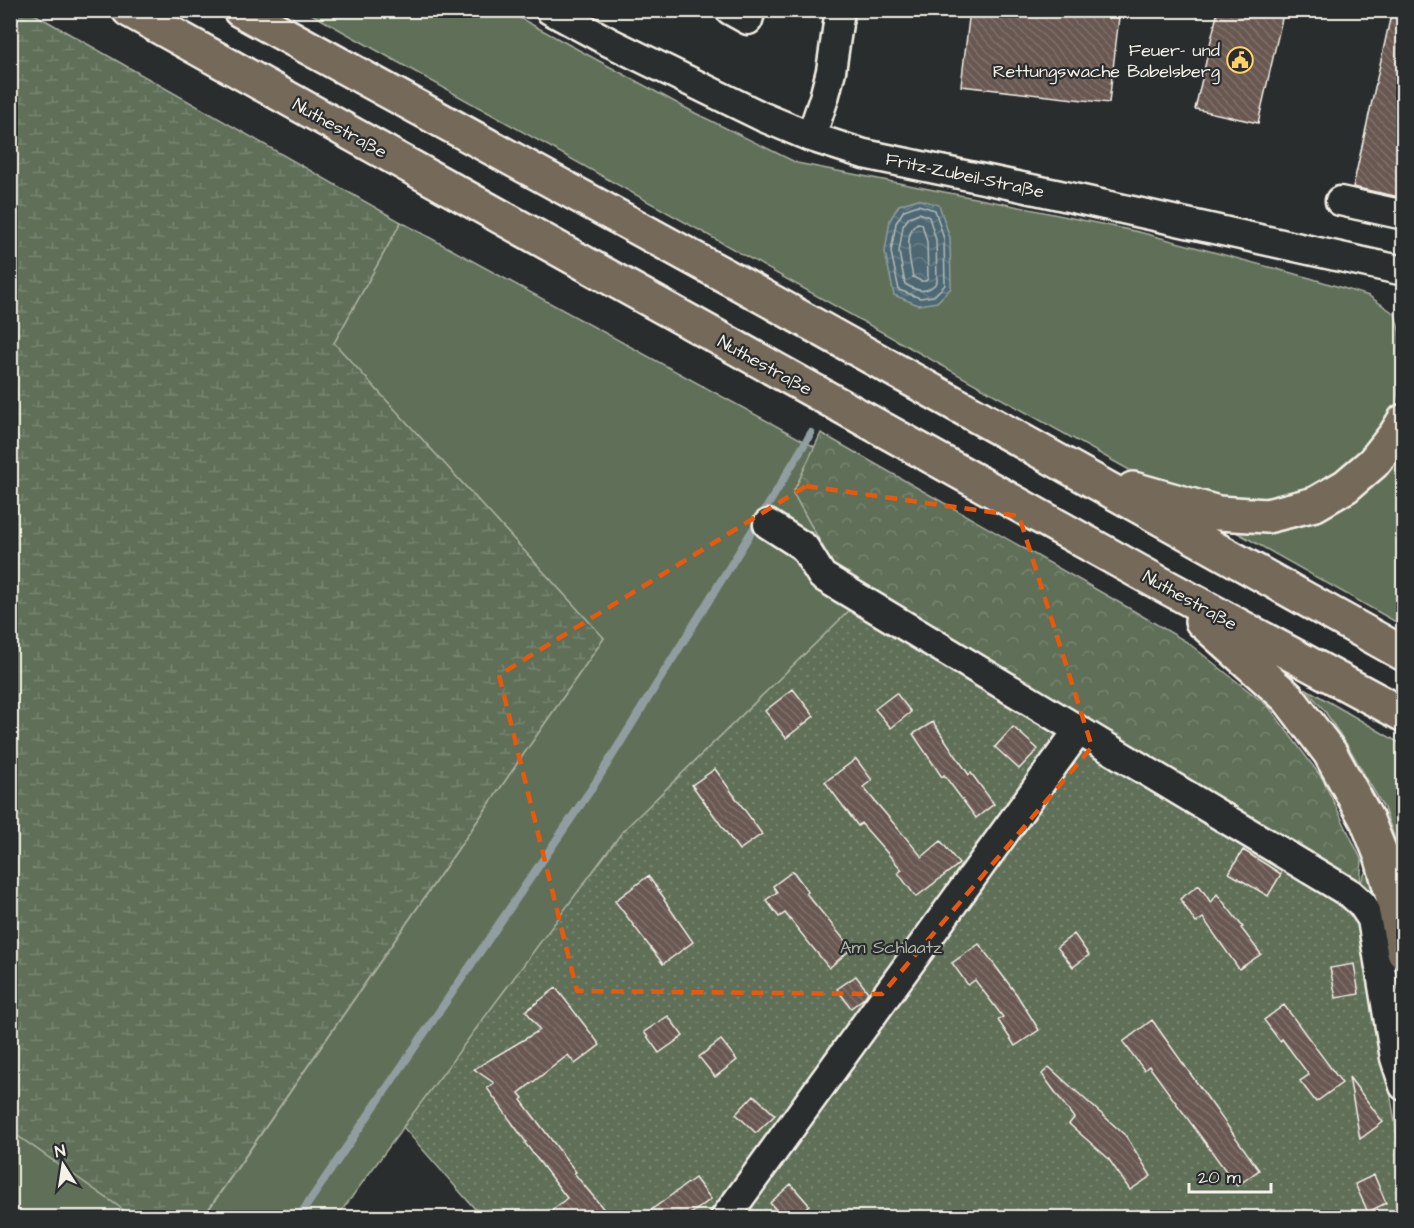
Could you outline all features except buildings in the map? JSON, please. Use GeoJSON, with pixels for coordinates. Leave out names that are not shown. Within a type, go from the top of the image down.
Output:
{"type":"FeatureCollection","features":[{"type":"Feature","properties":{"kind":"highway","name":"Nuthestraße"},"geometry":{"type":"LineString","coordinates":[[129,10],[1152,579],[1404,715]]}},
{"type":"Feature","properties":{"kind":"highway"},"geometry":{"type":"LineString","coordinates":[[240,10],[744,286],[1404,654]]}},
{"type":"Feature","properties":{"kind":"highway"},"geometry":{"type":"LineString","coordinates":[[1084,476],[1218,513],[1267,516],[1315,504],[1346,486],[1373,463],[1404,421]]}},
{"type":"Feature","properties":{"kind":"highway"},"geometry":{"type":"LineString","coordinates":[[1152,579],[1288,698],[1330,753],[1367,820],[1381,855],[1393,897],[1404,952]]}},
{"type":"Feature","properties":{"kind":"street","name":"Fritz-Zubeil-Straße"},"geometry":{"type":"LineString","coordinates":[[550,10],[619,47],[764,117],[811,137],[864,154],[1404,271]]}},
{"type":"Feature","properties":{"kind":"street"},"geometry":{"type":"LineString","coordinates":[[730,10],[748,20],[751,10]]}},
{"type":"Feature","properties":{"kind":"street"},"geometry":{"type":"LineString","coordinates":[[811,137],[831,71],[840,10]]}},
{"type":"Feature","properties":{"kind":"street"},"geometry":{"type":"LineString","coordinates":[[1340,201],[1404,215]]}},
{"type":"Feature","properties":{"kind":"street"},"geometry":{"type":"LineString","coordinates":[[768,524],[804,548],[822,576],[1352,894],[1372,919],[1395,1058],[1404,1086]]}},
{"type":"Feature","properties":{"kind":"street"},"geometry":{"type":"LineString","coordinates":[[725,1218],[1078,731]]}},
{"type":"Feature","properties":{"kind":"highlighted area"},"geometry":{"type":"Polygon","coordinates":[[[806,486],[1019,516],[1092,747],[882,994],[577,991],[499,675],[806,486]]]}},
{"type":"Feature","properties":{"kind":"green space"},"geometry":{"type":"Polygon","coordinates":[[[10,11],[29,11],[401,222],[334,343],[604,638],[203,1217],[134,1217],[11,1131],[10,11]]]}},
{"type":"Feature","properties":{"kind":"green space"},"geometry":{"type":"Polygon","coordinates":[[[306,11],[507,11],[695,113],[797,163],[1139,232],[1369,296],[1395,314],[1403,345],[1396,405],[1371,448],[1314,489],[1276,500],[1218,499],[1142,477],[306,11]]]}},
{"type":"Feature","properties":{"kind":"green space"},"geometry":{"type":"Polygon","coordinates":[[[401,222],[815,447],[793,493],[839,575],[853,607],[623,831],[337,1217],[203,1218],[604,638],[334,343],[401,222]]]}},
{"type":"Feature","properties":{"kind":"green space"},"geometry":{"type":"Polygon","coordinates":[[[821,433],[1187,642],[1269,707],[1322,778],[1362,861],[1360,884],[839,575],[793,493],[821,433]]]}},
{"type":"Feature","properties":{"kind":"green space"},"geometry":{"type":"Polygon","coordinates":[[[1403,449],[1403,626],[1236,532],[1272,533],[1310,524],[1344,508],[1372,488],[1403,449]]]}},
{"type":"Feature","properties":{"kind":"green space","name":"Am Schlaatz"},"geometry":{"type":"Polygon","coordinates":[[[853,607],[1347,907],[1365,935],[1403,1173],[1403,1217],[482,1217],[403,1127],[623,831],[853,607]]]}},
{"type":"Feature","properties":{"kind":"green space"},"geometry":{"type":"Polygon","coordinates":[[[1305,688],[1403,745],[1403,862],[1384,808],[1324,710],[1305,688]]]}},
{"type":"Feature","properties":{"kind":"green space"},"geometry":{"type":"Polygon","coordinates":[[[1368,866],[1386,923],[1403,1009],[1403,1058],[1360,884],[1368,866]]]}},
{"type":"Feature","properties":{"kind":"green space"},"geometry":{"type":"Polygon","coordinates":[[[11,1131],[134,1217],[11,1217],[11,1131]]]}},
{"type":"Feature","properties":{"kind":"water"},"geometry":{"type":"Polygon","coordinates":[[[918,199],[939,205],[950,238],[951,288],[937,302],[918,305],[894,295],[885,252],[890,220],[899,205],[918,199]]]}},
{"type":"Feature","properties":{"kind":"waterway"},"geometry":{"type":"LineString","coordinates":[[298,1218],[594,785],[811,433]]}},
{"type":"Feature","properties":{"kind":"place","name":"Feuer- und Rettungswache Babelsberg"},"geometry":{"type":"Point","coordinates":[1240,60]}}]}
